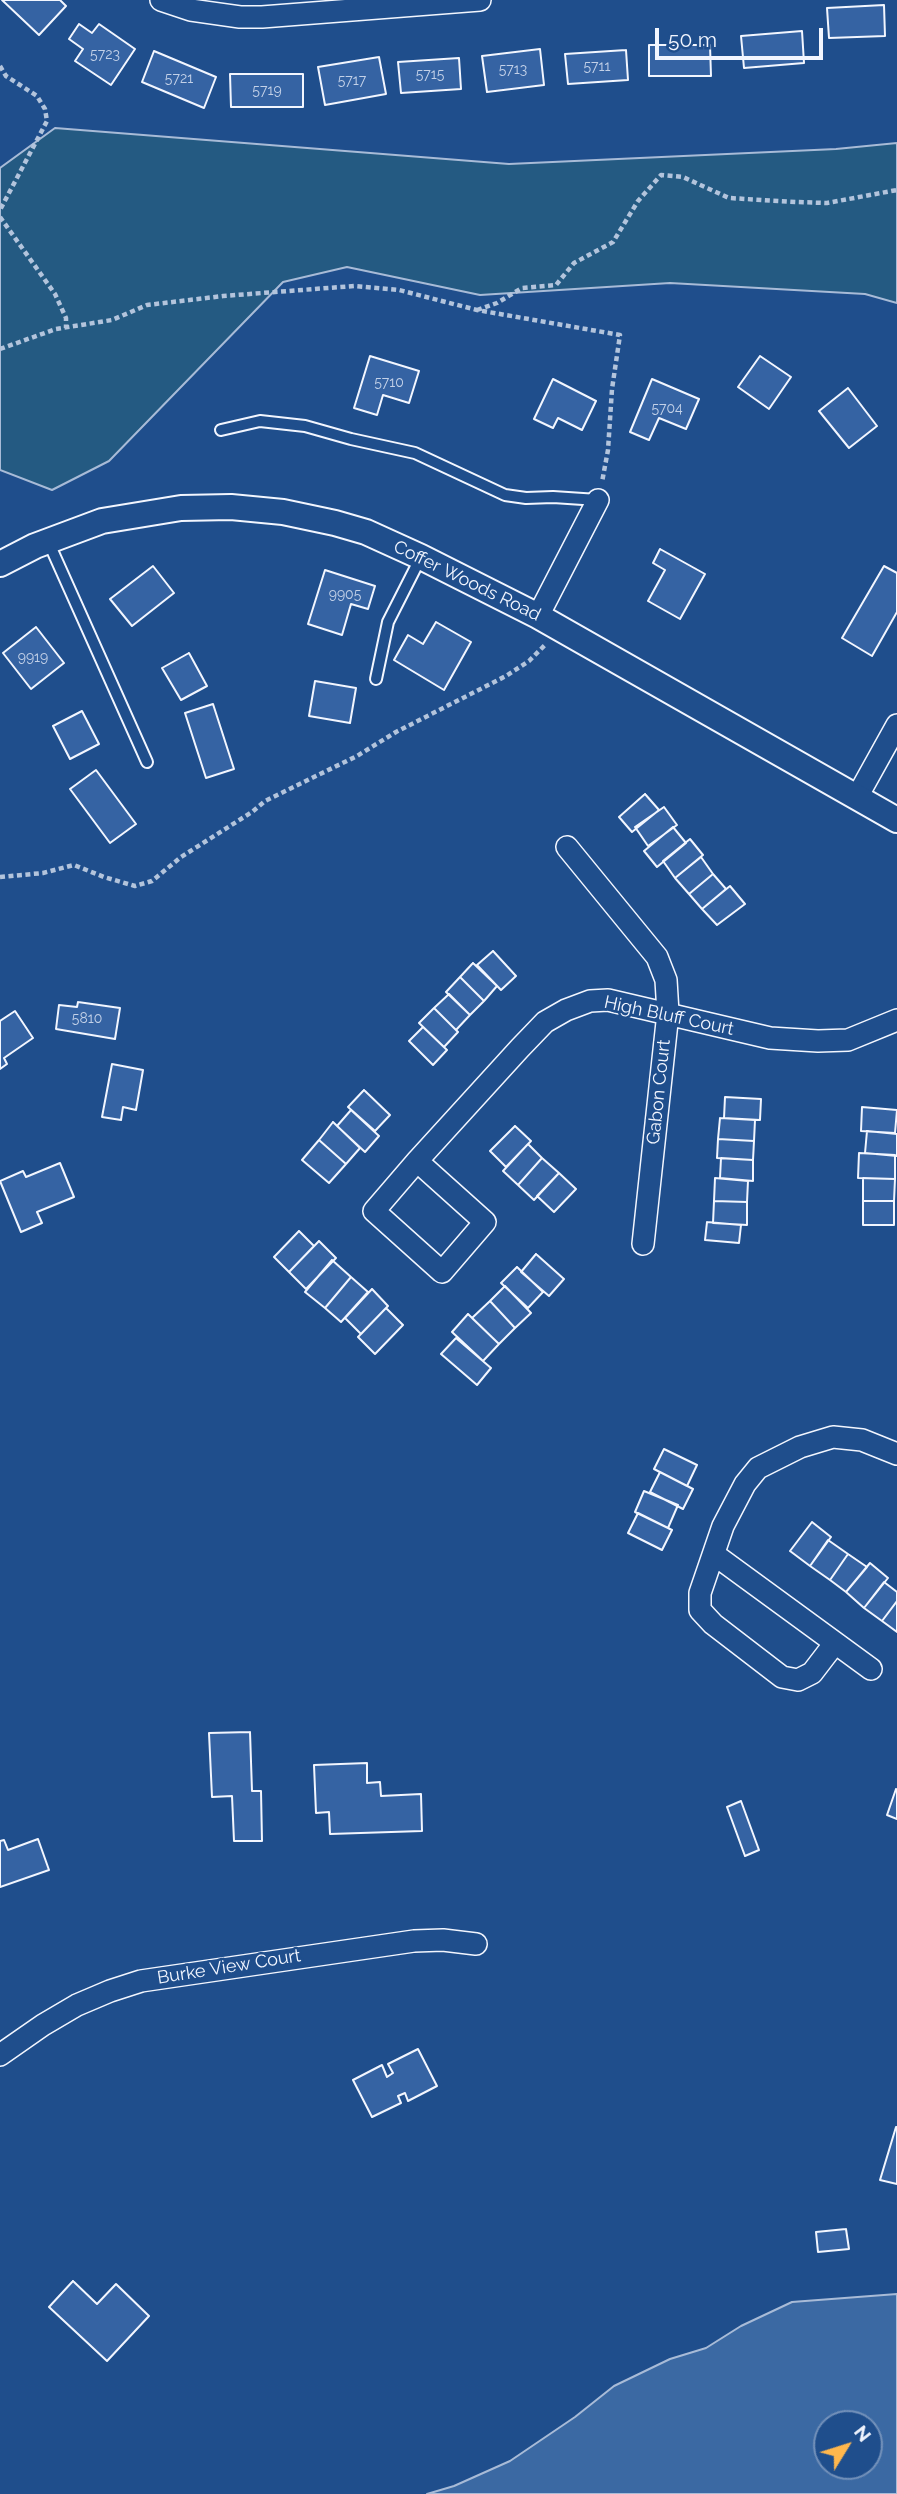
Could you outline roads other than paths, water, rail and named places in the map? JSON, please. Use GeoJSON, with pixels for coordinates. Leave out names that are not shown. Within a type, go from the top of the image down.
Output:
{"type":"FeatureCollection","features":[{"type":"Feature","properties":{"kind":"street"},"geometry":{"type":"LineString","coordinates":[[161,0],[191,10],[240,18],[480,0]]}},
{"type":"Feature","properties":{"kind":"street"},"geometry":{"type":"LineString","coordinates":[[547,621],[598,500]]}},
{"type":"Feature","properties":{"kind":"street","name":"Coffer Woods Road"},"geometry":{"type":"LineString","coordinates":[[0,564],[48,541],[102,521],[181,508],[231,507],[283,512],[335,523],[366,532],[421,556],[547,621],[897,820]]}},
{"type":"Feature","properties":{"kind":"street"},"geometry":{"type":"LineString","coordinates":[[857,797],[897,725]]}},
{"type":"Feature","properties":{"kind":"street","name":"Gabon Court"},"geometry":{"type":"LineString","coordinates":[[567,847],[657,957],[666,980],[668,1013],[643,1244]]}},
{"type":"Feature","properties":{"kind":"street","name":"High Bluff Court"},"geometry":{"type":"LineString","coordinates":[[417,1161],[485,1222],[442,1272],[374,1211],[417,1161],[528,1039],[545,1022],[566,1010],[590,1001],[608,1000],[769,1038],[818,1041],[849,1040],[897,1020]]}},
{"type":"Feature","properties":{"kind":"street"},"geometry":{"type":"LineString","coordinates":[[835,1643],[812,1673],[798,1680],[782,1677],[713,1624],[700,1610],[700,1593],[723,1526],[745,1484],[758,1468],[780,1455],[833,1437],[862,1440],[897,1454]]}},
{"type":"Feature","properties":{"kind":"street"},"geometry":{"type":"LineString","coordinates":[[715,1555],[871,1670]]}},
{"type":"Feature","properties":{"kind":"street","name":"Burke View Court"},"geometry":{"type":"LineString","coordinates":[[0,2055],[77,2005],[141,1981],[414,1941],[443,1940],[476,1944]]}},
{"type":"Feature","properties":{"kind":"lane"},"geometry":{"type":"LineString","coordinates":[[221,430],[260,422],[305,426],[415,453],[505,495],[598,500]]}},
{"type":"Feature","properties":{"kind":"lane"},"geometry":{"type":"LineString","coordinates":[[48,541],[147,762]]}},
{"type":"Feature","properties":{"kind":"lane"},"geometry":{"type":"LineString","coordinates":[[376,679],[388,622],[421,556]]}}]}
